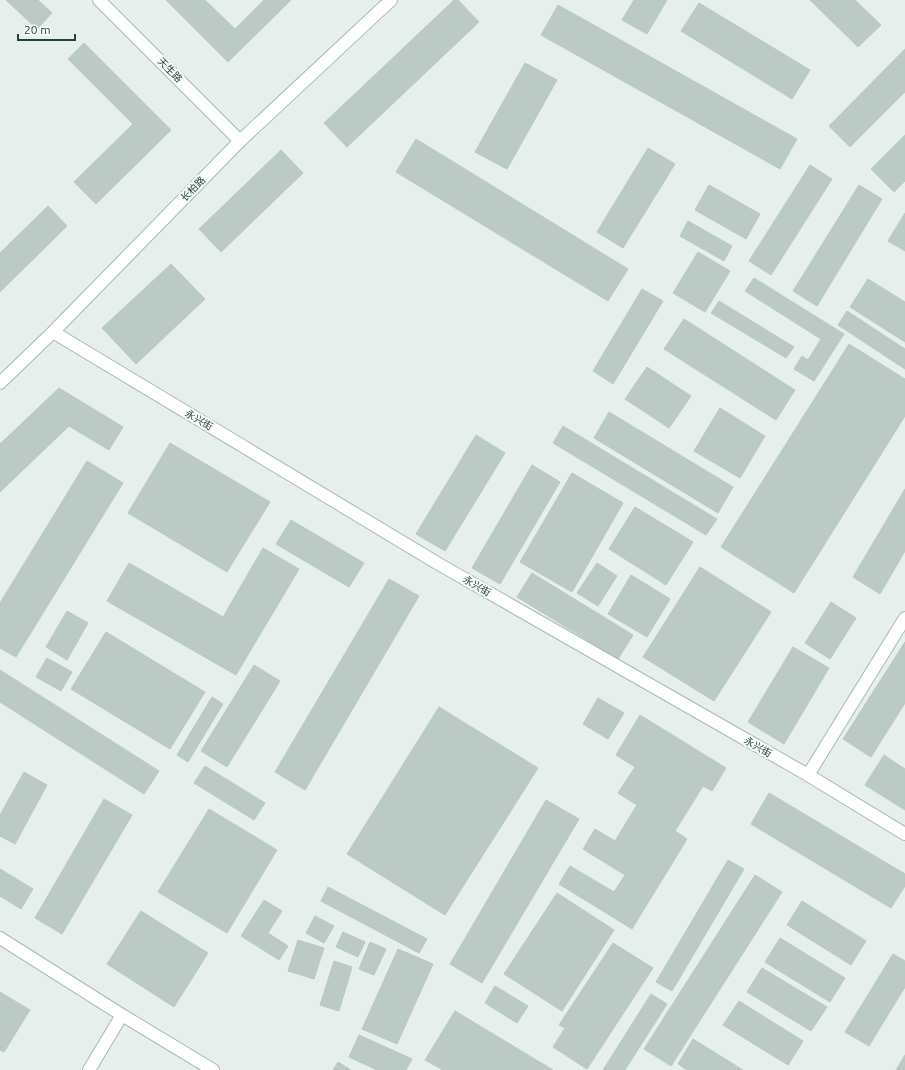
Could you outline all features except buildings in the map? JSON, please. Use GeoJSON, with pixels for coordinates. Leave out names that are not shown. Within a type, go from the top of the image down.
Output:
{"type":"FeatureCollection","features":[{"type":"Feature","properties":{"kind":"street","name":"天生路"},"geometry":{"type":"LineString","coordinates":[[99,0],[240,141]]}},
{"type":"Feature","properties":{"kind":"street","name":"长柏路"},"geometry":{"type":"LineString","coordinates":[[0,383],[53,332],[240,141],[391,0]]}},
{"type":"Feature","properties":{"kind":"street","name":"永兴街"},"geometry":{"type":"LineString","coordinates":[[53,332],[437,563],[808,775],[905,834]]}},
{"type":"Feature","properties":{"kind":"street"},"geometry":{"type":"LineString","coordinates":[[808,775],[905,618]]}},
{"type":"Feature","properties":{"kind":"street"},"geometry":{"type":"LineString","coordinates":[[0,938],[213,1070]]}},
{"type":"Feature","properties":{"kind":"street"},"geometry":{"type":"LineString","coordinates":[[89,1070],[122,1015]]}}]}
